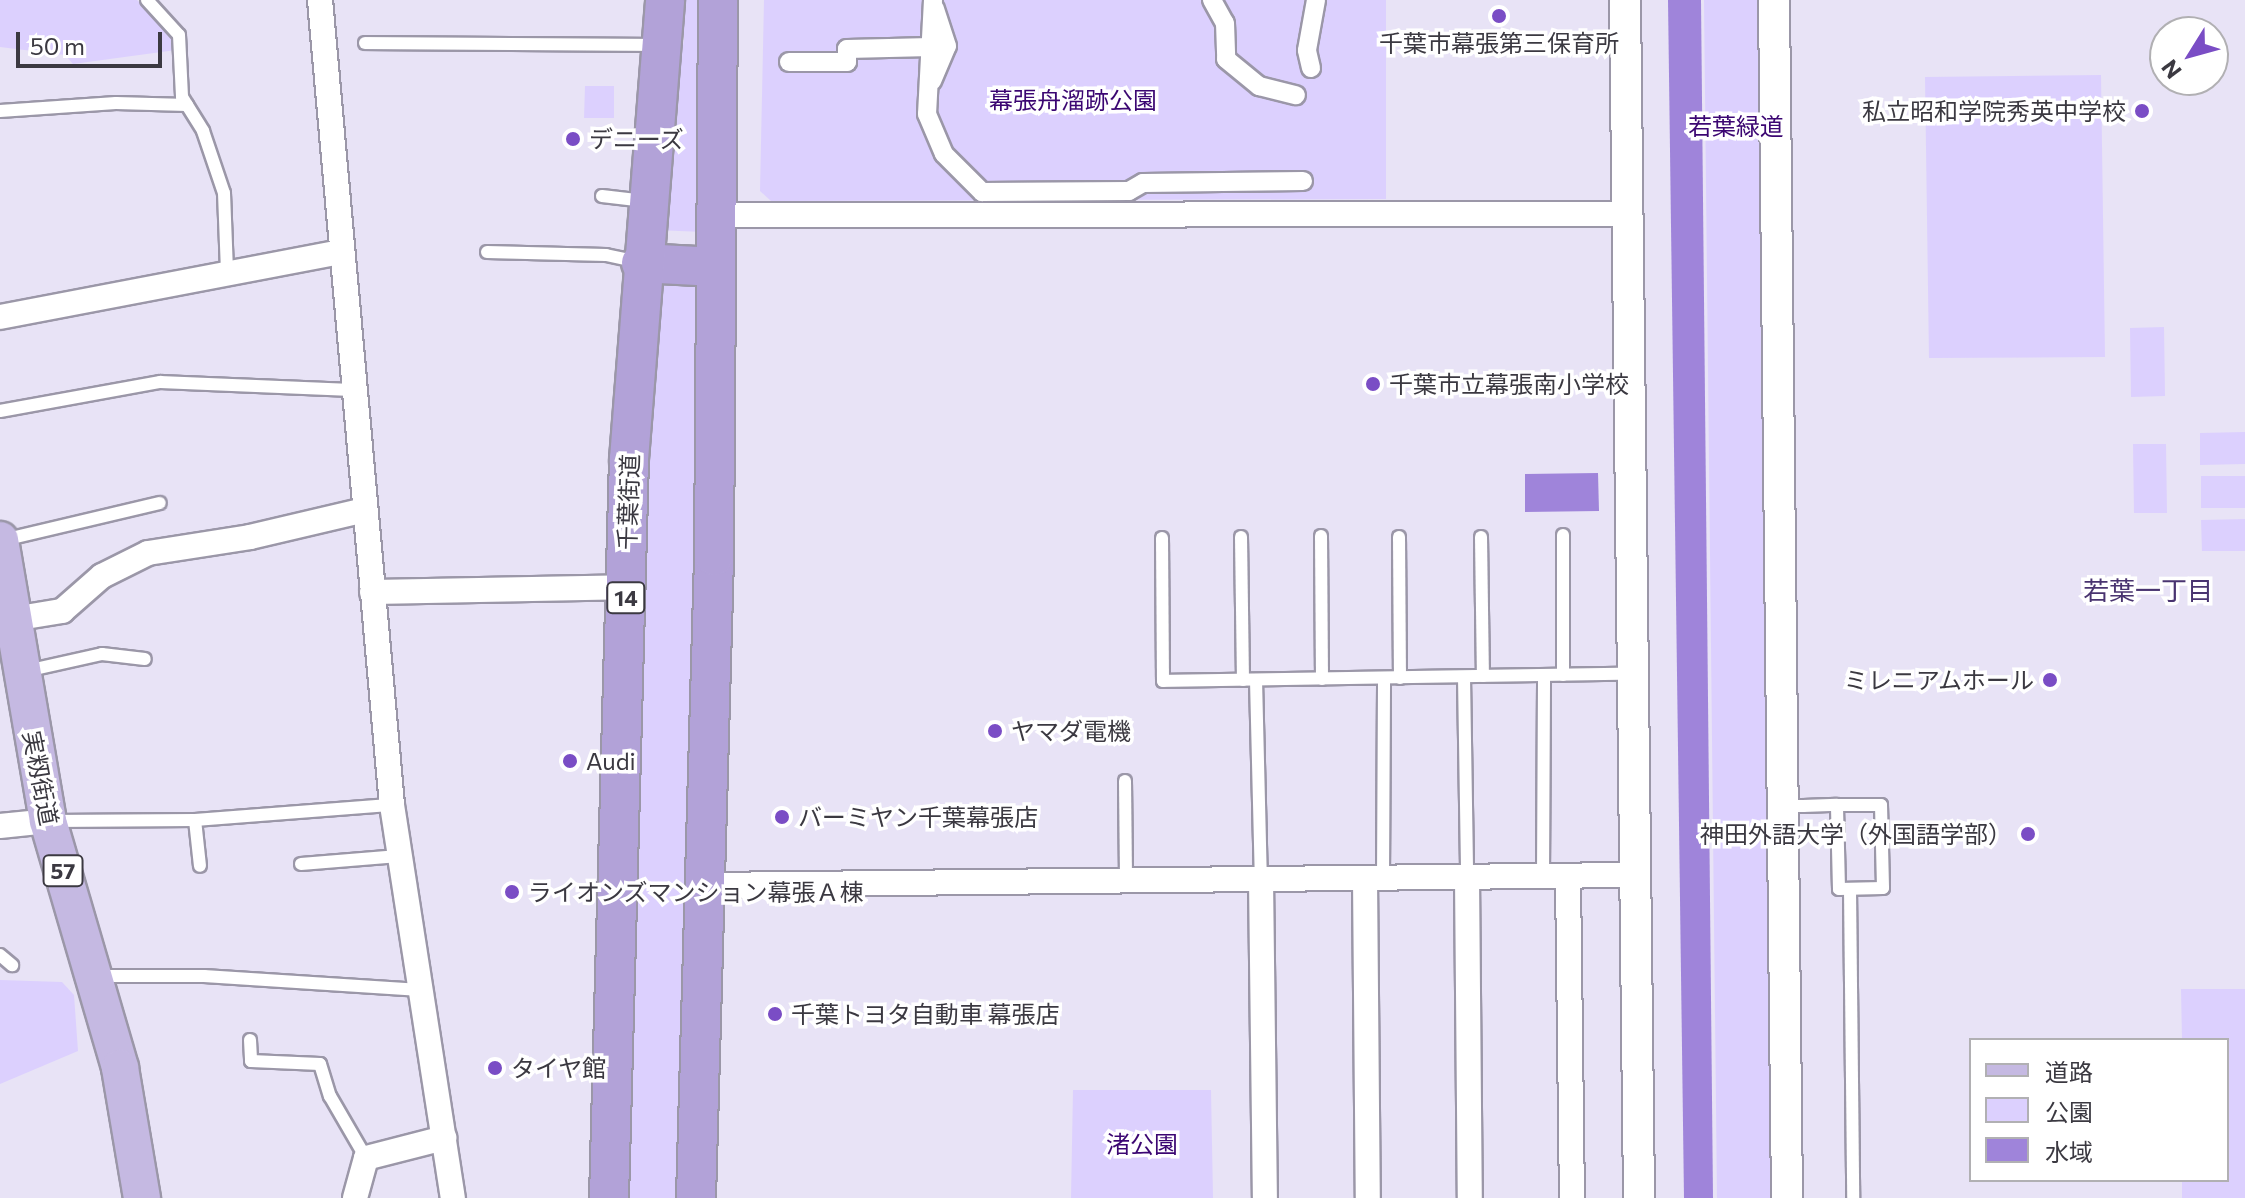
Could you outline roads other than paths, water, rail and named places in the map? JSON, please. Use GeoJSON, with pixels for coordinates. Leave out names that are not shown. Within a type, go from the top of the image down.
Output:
{"type":"FeatureCollection","features":[{"type":"Feature","properties":{"kind":"highway","name":"千葉街道"},"geometry":{"type":"LineString","coordinates":[[609,1198],[626,587],[641,263],[664,45],[665,0]]}},
{"type":"Feature","properties":{"kind":"highway"},"geometry":{"type":"LineString","coordinates":[[696,1198],[705,885],[718,0]]}},
{"type":"Feature","properties":{"kind":"highway"},"geometry":{"type":"LineString","coordinates":[[641,263],[716,267]]}},
{"type":"Feature","properties":{"kind":"main road","name":"実籾街道"},"geometry":{"type":"LineString","coordinates":[[0,540],[6,619],[22,671],[48,821],[120,1068],[142,1198]]}},
{"type":"Feature","properties":{"kind":"street"},"geometry":{"type":"LineString","coordinates":[[320,0],[352,390],[392,805],[453,1198]]}},
{"type":"Feature","properties":{"kind":"street"},"geometry":{"type":"LineString","coordinates":[[1212,0],[1225,23],[1226,59],[1259,86],[1296,95]]}},
{"type":"Feature","properties":{"kind":"street"},"geometry":{"type":"LineString","coordinates":[[1311,68],[1307,50],[1316,0]]}},
{"type":"Feature","properties":{"kind":"street"},"geometry":{"type":"LineString","coordinates":[[1625,0],[1630,674],[1639,1198]]}},
{"type":"Feature","properties":{"kind":"street"},"geometry":{"type":"LineString","coordinates":[[1774,0],[1787,1198]]}},
{"type":"Feature","properties":{"kind":"street"},"geometry":{"type":"LineString","coordinates":[[933,3],[927,114],[944,154],[982,192],[1129,191],[1143,183],[1303,181]]}},
{"type":"Feature","properties":{"kind":"street"},"geometry":{"type":"LineString","coordinates":[[927,91],[947,46],[933,3]]}},
{"type":"Feature","properties":{"kind":"street"},"geometry":{"type":"LineString","coordinates":[[789,62],[847,62],[847,49],[931,47]]}},
{"type":"Feature","properties":{"kind":"street"},"geometry":{"type":"LineString","coordinates":[[716,215],[1627,214]]}},
{"type":"Feature","properties":{"kind":"street"},"geometry":{"type":"LineString","coordinates":[[0,317],[227,271],[342,252]]}},
{"type":"Feature","properties":{"kind":"street"},"geometry":{"type":"LineString","coordinates":[[6,619],[62,611],[102,576],[148,553],[250,537],[365,510]]}},
{"type":"Feature","properties":{"kind":"street"},"geometry":{"type":"LineString","coordinates":[[372,592],[626,587]]}},
{"type":"Feature","properties":{"kind":"street"},"geometry":{"type":"LineString","coordinates":[[0,826],[48,821]]}},
{"type":"Feature","properties":{"kind":"street"},"geometry":{"type":"LineString","coordinates":[[705,885],[1635,875]]}},
{"type":"Feature","properties":{"kind":"street"},"geometry":{"type":"LineString","coordinates":[[1568,876],[1572,1198]]}},
{"type":"Feature","properties":{"kind":"street"},"geometry":{"type":"LineString","coordinates":[[1467,877],[1470,1198]]}},
{"type":"Feature","properties":{"kind":"street"},"geometry":{"type":"LineString","coordinates":[[1368,1198],[1374,878]]}},
{"type":"Feature","properties":{"kind":"street"},"geometry":{"type":"LineString","coordinates":[[1261,879],[1265,1198]]}},
{"type":"Feature","properties":{"kind":"street"},"geometry":{"type":"LineString","coordinates":[[355,1198],[366,1158],[444,1138]]}},
{"type":"Feature","properties":{"kind":"lane"},"geometry":{"type":"LineString","coordinates":[[147,0],[179,35],[182,97],[203,131],[224,193],[227,271]]}},
{"type":"Feature","properties":{"kind":"lane"},"geometry":{"type":"LineString","coordinates":[[365,43],[664,45]]}},
{"type":"Feature","properties":{"kind":"lane"},"geometry":{"type":"LineString","coordinates":[[0,111],[116,103],[187,105]]}},
{"type":"Feature","properties":{"kind":"lane"},"geometry":{"type":"LineString","coordinates":[[602,196],[648,201]]}},
{"type":"Feature","properties":{"kind":"lane"},"geometry":{"type":"LineString","coordinates":[[487,252],[606,255],[641,263]]}},
{"type":"Feature","properties":{"kind":"lane"},"geometry":{"type":"LineString","coordinates":[[0,411],[160,382],[352,390]]}},
{"type":"Feature","properties":{"kind":"lane"},"geometry":{"type":"LineString","coordinates":[[0,540],[160,503]]}},
{"type":"Feature","properties":{"kind":"lane"},"geometry":{"type":"LineString","coordinates":[[1563,535],[1563,675]]}},
{"type":"Feature","properties":{"kind":"lane"},"geometry":{"type":"LineString","coordinates":[[1321,536],[1322,679]]}},
{"type":"Feature","properties":{"kind":"lane"},"geometry":{"type":"LineString","coordinates":[[1241,537],[1261,879]]}},
{"type":"Feature","properties":{"kind":"lane"},"geometry":{"type":"LineString","coordinates":[[1399,537],[1400,678]]}},
{"type":"Feature","properties":{"kind":"lane"},"geometry":{"type":"LineString","coordinates":[[1481,537],[1483,676]]}},
{"type":"Feature","properties":{"kind":"lane"},"geometry":{"type":"LineString","coordinates":[[1162,538],[1163,681],[1630,674]]}},
{"type":"Feature","properties":{"kind":"lane"},"geometry":{"type":"LineString","coordinates":[[22,671],[102,654],[145,659]]}},
{"type":"Feature","properties":{"kind":"lane"},"geometry":{"type":"LineString","coordinates":[[1543,876],[1544,675]]}},
{"type":"Feature","properties":{"kind":"lane"},"geometry":{"type":"LineString","coordinates":[[1464,677],[1467,877]]}},
{"type":"Feature","properties":{"kind":"lane"},"geometry":{"type":"LineString","coordinates":[[1374,878],[1384,678]]}},
{"type":"Feature","properties":{"kind":"lane"},"geometry":{"type":"LineString","coordinates":[[1125,781],[1126,879]]}},
{"type":"Feature","properties":{"kind":"lane"},"geometry":{"type":"LineString","coordinates":[[48,821],[195,820],[392,805]]}},
{"type":"Feature","properties":{"kind":"lane"},"geometry":{"type":"LineString","coordinates":[[1783,806],[1837,805],[1881,805],[1883,888],[1839,889],[1837,805]]}},
{"type":"Feature","properties":{"kind":"lane"},"geometry":{"type":"LineString","coordinates":[[195,820],[200,866]]}},
{"type":"Feature","properties":{"kind":"lane"},"geometry":{"type":"LineString","coordinates":[[301,864],[399,856]]}},
{"type":"Feature","properties":{"kind":"lane"},"geometry":{"type":"LineString","coordinates":[[1850,889],[1853,1198]]}},
{"type":"Feature","properties":{"kind":"lane"},"geometry":{"type":"LineString","coordinates":[[0,955],[12,965]]}},
{"type":"Feature","properties":{"kind":"lane"},"geometry":{"type":"LineString","coordinates":[[95,976],[204,976],[421,990]]}},
{"type":"Feature","properties":{"kind":"lane"},"geometry":{"type":"LineString","coordinates":[[250,1040],[251,1061],[320,1064],[330,1096],[366,1158]]}},
{"type":"Feature","properties":{"kind":"water"},"geometry":{"type":"Polygon","coordinates":[[[1668,0],[1701,0],[1713,1198],[1684,1198],[1668,0]]]}},
{"type":"Feature","properties":{"kind":"water"},"geometry":{"type":"Polygon","coordinates":[[[1598,473],[1599,511],[1525,512],[1525,474],[1598,473]]]}},
{"type":"Feature","properties":{"kind":"place","name":"千葉市幕張第三保育所"},"geometry":{"type":"Point","coordinates":[1499,16]}},
{"type":"Feature","properties":{"kind":"place","name":"私立昭和学院秀英中学校"},"geometry":{"type":"Point","coordinates":[2142,111]}},
{"type":"Feature","properties":{"kind":"place","name":"デニーズ"},"geometry":{"type":"Point","coordinates":[573,139]}},
{"type":"Feature","properties":{"kind":"place","name":"千葉市立幕張南小学校"},"geometry":{"type":"Point","coordinates":[1373,384]}},
{"type":"Feature","properties":{"kind":"place","name":"ミレニアムホール"},"geometry":{"type":"Point","coordinates":[2050,680]}},
{"type":"Feature","properties":{"kind":"place","name":"ヤマダ電機"},"geometry":{"type":"Point","coordinates":[995,731]}},
{"type":"Feature","properties":{"kind":"place","name":"Audi"},"geometry":{"type":"Point","coordinates":[570,761]}},
{"type":"Feature","properties":{"kind":"place","name":"バーミヤン千葉幕張店"},"geometry":{"type":"Point","coordinates":[782,817]}},
{"type":"Feature","properties":{"kind":"place","name":"神田外語大学（外国語学部）"},"geometry":{"type":"Point","coordinates":[2028,834]}},
{"type":"Feature","properties":{"kind":"place","name":"ライオンズマンション幕張Ａ棟"},"geometry":{"type":"Point","coordinates":[512,892]}},
{"type":"Feature","properties":{"kind":"place","name":"千葉トヨタ自動車 幕張店"},"geometry":{"type":"Point","coordinates":[775,1014]}},
{"type":"Feature","properties":{"kind":"place","name":"タイヤ館"},"geometry":{"type":"Point","coordinates":[495,1068]}},
{"type":"Feature","properties":{"kind":"district","name":"若葉一丁目"},"geometry":{"type":"Point","coordinates":[2148,590]}},
{"type":"Feature","properties":{"kind":"park label","name":"幕張舟溜跡公園"},"geometry":{"type":"Point","coordinates":[1073,100]}},
{"type":"Feature","properties":{"kind":"park label","name":"若葉緑道"},"geometry":{"type":"Point","coordinates":[1736,126]}},
{"type":"Feature","properties":{"kind":"park label","name":"渚公園"},"geometry":{"type":"Point","coordinates":[1142,1144]}}]}
